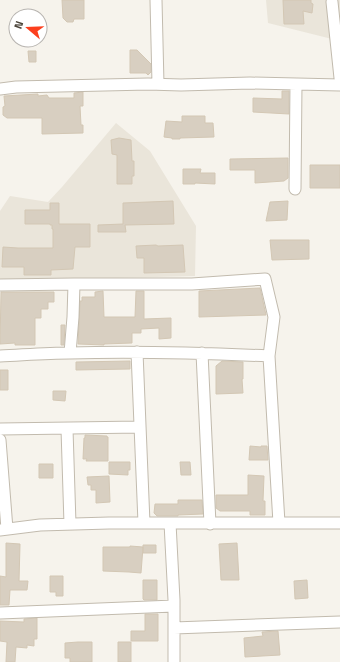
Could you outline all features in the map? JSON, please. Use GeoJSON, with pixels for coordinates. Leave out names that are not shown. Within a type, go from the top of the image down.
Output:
{"type":"FeatureCollection","features":[{"type":"Feature","properties":{"kind":"street"},"geometry":{"type":"LineString","coordinates":[[156,0],[158,84]]}},
{"type":"Feature","properties":{"kind":"street"},"geometry":{"type":"LineString","coordinates":[[332,2],[340,78]]}},
{"type":"Feature","properties":{"kind":"street"},"geometry":{"type":"LineString","coordinates":[[0,89],[16,87],[148,84],[181,85],[250,83],[340,85]]}},
{"type":"Feature","properties":{"kind":"street"},"geometry":{"type":"LineString","coordinates":[[295,189],[296,84]]}},
{"type":"Feature","properties":{"kind":"street"},"geometry":{"type":"LineString","coordinates":[[0,285],[192,284],[265,279],[274,317],[269,356],[279,523]]}},
{"type":"Feature","properties":{"kind":"street"},"geometry":{"type":"LineString","coordinates":[[70,353],[74,284]]}},
{"type":"Feature","properties":{"kind":"street"},"geometry":{"type":"LineString","coordinates":[[0,356],[137,352],[269,356]]}},
{"type":"Feature","properties":{"kind":"street"},"geometry":{"type":"LineString","coordinates":[[137,352],[144,523]]}},
{"type":"Feature","properties":{"kind":"street"},"geometry":{"type":"LineString","coordinates":[[202,353],[210,524]]}},
{"type":"Feature","properties":{"kind":"street"},"geometry":{"type":"LineString","coordinates":[[0,429],[140,427]]}},
{"type":"Feature","properties":{"kind":"street"},"geometry":{"type":"LineString","coordinates":[[67,429],[70,524]]}},
{"type":"Feature","properties":{"kind":"street"},"geometry":{"type":"LineString","coordinates":[[0,440],[3,529],[40,525],[70,524],[340,523]]}},
{"type":"Feature","properties":{"kind":"street"},"geometry":{"type":"LineString","coordinates":[[170,523],[174,606],[174,662]]}},
{"type":"Feature","properties":{"kind":"street"},"geometry":{"type":"LineString","coordinates":[[0,614],[174,606]]}},
{"type":"Feature","properties":{"kind":"street"},"geometry":{"type":"LineString","coordinates":[[174,628],[340,622]]}},
{"type":"Feature","properties":{"kind":"shaded area"},"geometry":{"type":"Polygon","coordinates":[[[266,0],[340,0],[340,41],[268,23],[266,0]]]}},
{"type":"Feature","properties":{"kind":"shaded area"},"geometry":{"type":"Polygon","coordinates":[[[116,123],[150,151],[196,226],[195,276],[0,281],[0,211],[10,196],[48,202],[116,123]]]}},
{"type":"Feature","properties":{"kind":"building"},"geometry":{"type":"Polygon","coordinates":[[[62,0],[84,0],[84,19],[74,19],[73,22],[67,22],[63,18],[62,0]]]}},
{"type":"Feature","properties":{"kind":"building"},"geometry":{"type":"Polygon","coordinates":[[[283,0],[311,0],[311,3],[313,4],[312,13],[303,11],[304,24],[284,24],[283,0]]]}},
{"type":"Feature","properties":{"kind":"building"},"geometry":{"type":"Polygon","coordinates":[[[130,50],[137,50],[151,64],[151,72],[148,75],[146,73],[130,73],[130,50]]]}},
{"type":"Feature","properties":{"kind":"building"},"geometry":{"type":"Polygon","coordinates":[[[28,51],[36,51],[36,62],[29,62],[28,51]]]}},
{"type":"Feature","properties":{"kind":"building"},"geometry":{"type":"Polygon","coordinates":[[[282,91],[289,91],[289,114],[253,112],[253,98],[282,99],[282,91]]]}},
{"type":"Feature","properties":{"kind":"building"},"geometry":{"type":"Polygon","coordinates":[[[83,92],[83,106],[80,106],[83,133],[42,134],[42,118],[7,118],[3,115],[3,107],[5,106],[4,96],[38,94],[38,96],[47,95],[49,98],[74,98],[74,93],[83,92]]]}},
{"type":"Feature","properties":{"kind":"building"},"geometry":{"type":"Polygon","coordinates":[[[182,116],[205,116],[205,123],[213,123],[214,137],[172,139],[164,137],[166,121],[182,122],[182,116]]]}},
{"type":"Feature","properties":{"kind":"building"},"geometry":{"type":"Polygon","coordinates":[[[119,138],[131,140],[132,161],[134,161],[134,176],[132,176],[132,184],[117,184],[117,155],[112,154],[111,140],[119,138]]]}},
{"type":"Feature","properties":{"kind":"building"},"geometry":{"type":"Polygon","coordinates":[[[288,158],[288,178],[284,181],[255,183],[255,170],[230,170],[230,159],[288,158]]]}},
{"type":"Feature","properties":{"kind":"building"},"geometry":{"type":"Polygon","coordinates":[[[310,165],[340,165],[340,188],[310,188],[310,165]]]}},
{"type":"Feature","properties":{"kind":"building"},"geometry":{"type":"Polygon","coordinates":[[[183,169],[201,169],[200,173],[215,173],[215,184],[183,184],[183,169]]]}},
{"type":"Feature","properties":{"kind":"building"},"geometry":{"type":"Polygon","coordinates":[[[173,201],[174,224],[125,225],[126,232],[98,232],[98,225],[123,224],[123,203],[173,201]]]}},
{"type":"Feature","properties":{"kind":"building"},"geometry":{"type":"Polygon","coordinates":[[[288,201],[287,220],[266,221],[270,202],[288,201]]]}},
{"type":"Feature","properties":{"kind":"building"},"geometry":{"type":"Polygon","coordinates":[[[50,203],[59,203],[59,224],[90,224],[90,247],[75,247],[73,269],[51,270],[51,275],[24,275],[24,267],[2,267],[3,247],[53,248],[52,225],[25,224],[25,210],[50,210],[50,203]]]}},
{"type":"Feature","properties":{"kind":"building"},"geometry":{"type":"Polygon","coordinates":[[[270,240],[309,240],[309,259],[272,260],[270,240]]]}},
{"type":"Feature","properties":{"kind":"building"},"geometry":{"type":"Polygon","coordinates":[[[183,245],[185,272],[144,273],[144,258],[137,258],[136,246],[183,245]]]}},
{"type":"Feature","properties":{"kind":"building"},"geometry":{"type":"Polygon","coordinates":[[[260,288],[266,315],[199,317],[199,291],[260,288]]]}},
{"type":"Feature","properties":{"kind":"building"},"geometry":{"type":"Polygon","coordinates":[[[103,291],[104,317],[135,317],[136,291],[144,291],[144,319],[171,318],[171,338],[159,339],[159,328],[141,329],[141,333],[132,333],[132,343],[104,345],[78,344],[80,301],[82,301],[82,297],[95,297],[95,292],[103,291]]]}},
{"type":"Feature","properties":{"kind":"building"},"geometry":{"type":"Polygon","coordinates":[[[1,292],[54,292],[54,302],[48,302],[48,309],[41,309],[41,318],[35,318],[35,345],[15,345],[15,343],[0,344],[1,292]]]}},
{"type":"Feature","properties":{"kind":"building"},"geometry":{"type":"Polygon","coordinates":[[[61,325],[65,325],[64,345],[61,345],[61,325]]]}},
{"type":"Feature","properties":{"kind":"building"},"geometry":{"type":"Polygon","coordinates":[[[130,361],[130,369],[76,370],[76,362],[130,361]]]}},
{"type":"Feature","properties":{"kind":"building"},"geometry":{"type":"Polygon","coordinates":[[[222,361],[243,362],[243,393],[216,394],[216,366],[222,361]]]}},
{"type":"Feature","properties":{"kind":"building"},"geometry":{"type":"Polygon","coordinates":[[[0,370],[8,370],[8,390],[0,390],[0,370]]]}},
{"type":"Feature","properties":{"kind":"building"},"geometry":{"type":"Polygon","coordinates":[[[53,391],[66,391],[65,401],[53,400],[53,391]]]}},
{"type":"Feature","properties":{"kind":"building"},"geometry":{"type":"Polygon","coordinates":[[[85,435],[108,437],[108,461],[86,461],[87,459],[83,459],[85,435]]]}},
{"type":"Feature","properties":{"kind":"building"},"geometry":{"type":"Polygon","coordinates":[[[250,446],[267,446],[268,460],[249,460],[250,446]]]}},
{"type":"Feature","properties":{"kind":"building"},"geometry":{"type":"Polygon","coordinates":[[[109,462],[130,462],[130,470],[128,470],[128,475],[109,474],[109,462]]]}},
{"type":"Feature","properties":{"kind":"building"},"geometry":{"type":"Polygon","coordinates":[[[180,462],[190,462],[191,475],[181,475],[180,462]]]}},
{"type":"Feature","properties":{"kind":"building"},"geometry":{"type":"Polygon","coordinates":[[[39,464],[53,464],[53,478],[39,478],[39,464]]]}},
{"type":"Feature","properties":{"kind":"building"},"geometry":{"type":"Polygon","coordinates":[[[248,475],[264,476],[263,501],[265,501],[265,515],[250,515],[250,511],[220,511],[216,508],[216,495],[248,495],[248,475]]]}},
{"type":"Feature","properties":{"kind":"building"},"geometry":{"type":"Polygon","coordinates":[[[109,476],[110,502],[96,503],[96,490],[91,490],[91,485],[88,485],[87,477],[109,476]]]}},
{"type":"Feature","properties":{"kind":"building"},"geometry":{"type":"Polygon","coordinates":[[[178,500],[202,500],[203,514],[157,516],[154,513],[155,504],[178,504],[178,500]]]}},
{"type":"Feature","properties":{"kind":"building"},"geometry":{"type":"Polygon","coordinates":[[[6,543],[20,544],[19,581],[28,581],[27,590],[10,590],[9,605],[0,605],[0,576],[6,577],[6,543]]]}},
{"type":"Feature","properties":{"kind":"building"},"geometry":{"type":"Polygon","coordinates":[[[237,543],[239,580],[221,580],[219,544],[237,543]]]}},
{"type":"Feature","properties":{"kind":"building"},"geometry":{"type":"Polygon","coordinates":[[[143,545],[156,545],[156,553],[143,553],[143,545]]]}},
{"type":"Feature","properties":{"kind":"building"},"geometry":{"type":"Polygon","coordinates":[[[103,547],[143,547],[141,573],[103,571],[103,547]]]}},
{"type":"Feature","properties":{"kind":"building"},"geometry":{"type":"Polygon","coordinates":[[[50,576],[63,576],[63,596],[56,596],[56,592],[50,592],[50,576]]]}},
{"type":"Feature","properties":{"kind":"building"},"geometry":{"type":"Polygon","coordinates":[[[143,580],[157,580],[157,600],[143,599],[143,580]]]}},
{"type":"Feature","properties":{"kind":"building"},"geometry":{"type":"Polygon","coordinates":[[[307,580],[308,598],[295,599],[294,581],[307,580]]]}},
{"type":"Feature","properties":{"kind":"building"},"geometry":{"type":"Polygon","coordinates":[[[145,614],[158,614],[158,641],[131,641],[131,631],[145,631],[145,614]]]}},
{"type":"Feature","properties":{"kind":"building"},"geometry":{"type":"Polygon","coordinates":[[[37,618],[37,639],[34,639],[34,646],[27,645],[27,648],[16,647],[15,662],[6,662],[7,642],[0,641],[0,621],[24,622],[24,619],[37,618]]]}},
{"type":"Feature","properties":{"kind":"building"},"geometry":{"type":"Polygon","coordinates":[[[278,631],[280,655],[245,657],[244,638],[263,636],[262,632],[278,631]]]}},
{"type":"Feature","properties":{"kind":"building"},"geometry":{"type":"Polygon","coordinates":[[[92,642],[92,662],[70,662],[70,658],[65,658],[65,643],[92,642]]]}},
{"type":"Feature","properties":{"kind":"building"},"geometry":{"type":"Polygon","coordinates":[[[118,642],[131,642],[131,662],[118,662],[118,642]]]}}]}
